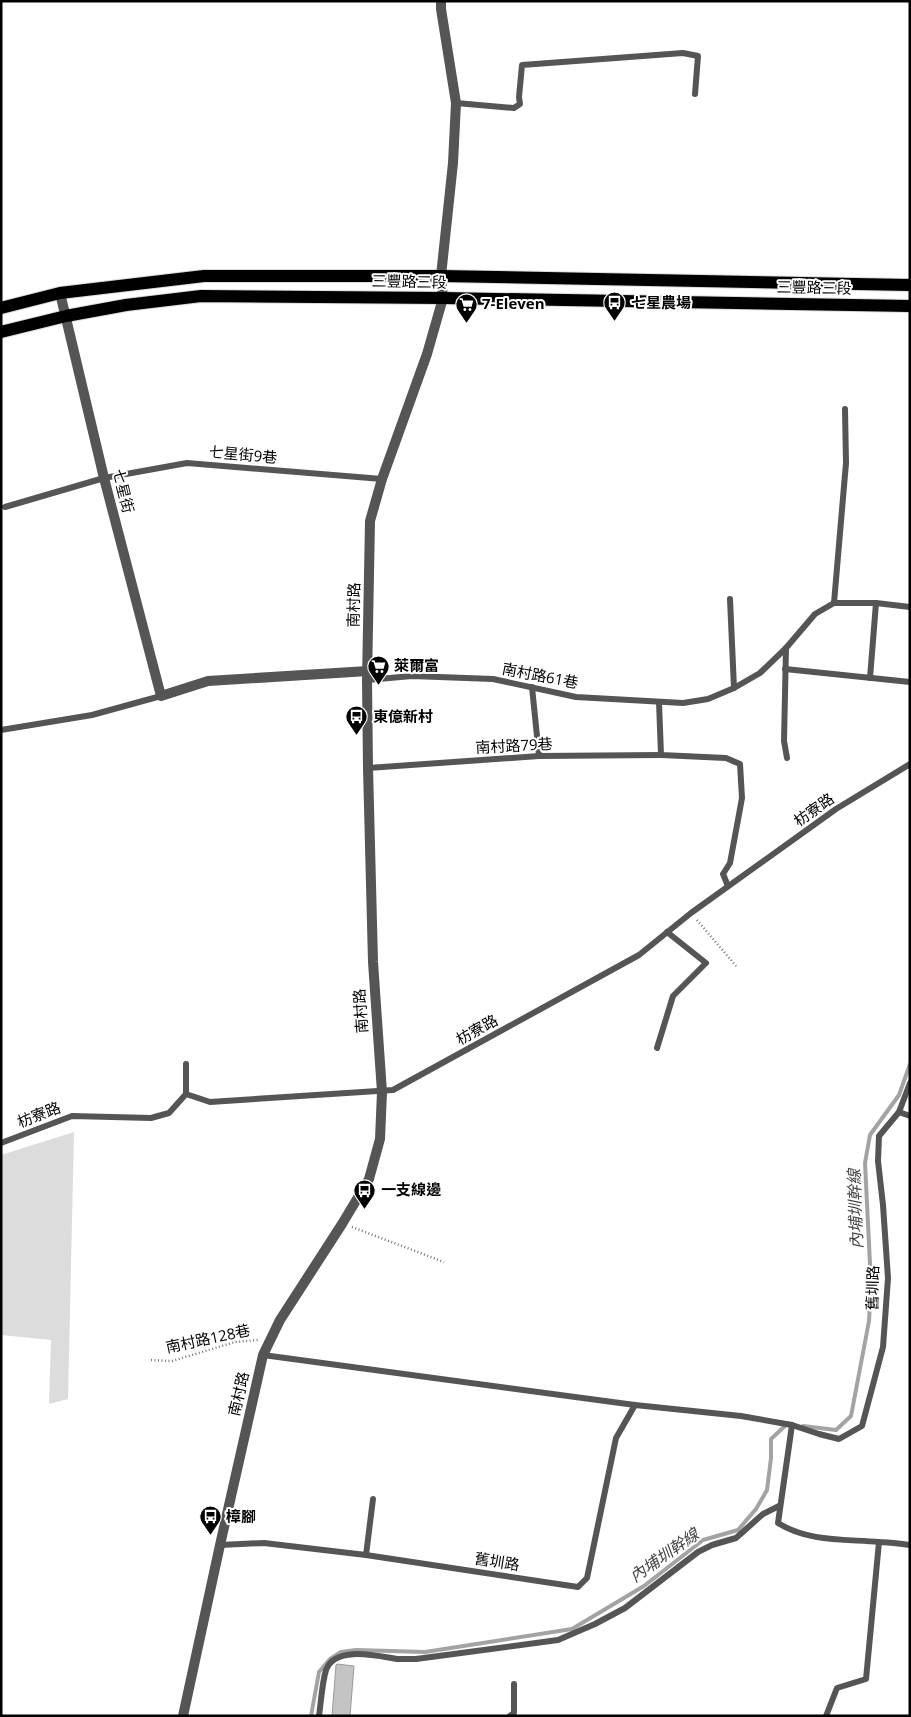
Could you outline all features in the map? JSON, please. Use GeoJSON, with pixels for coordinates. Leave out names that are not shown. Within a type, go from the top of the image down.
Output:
{"type":"FeatureCollection","features":[{"type":"Feature","properties":{"kind":"main road","name":"三豐路三段"},"geometry":{"type":"LineString","coordinates":[[1,308],[60,293],[204,276],[441,276],[910,285]]}},
{"type":"Feature","properties":{"kind":"main road","name":"三豐路三段"},"geometry":{"type":"LineString","coordinates":[[1,332],[66,316],[126,305],[201,296],[910,306]]}},
{"type":"Feature","properties":{"kind":"street","name":"南村路"},"geometry":{"type":"LineString","coordinates":[[183,1716],[263,1355],[280,1320],[369,1179],[380,1139],[382,1092],[373,962],[368,768],[370,521],[382,479],[427,354],[443,298],[441,276],[453,163],[456,103],[441,1]]}},
{"type":"Feature","properties":{"kind":"street","name":"七星街"},"geometry":{"type":"LineString","coordinates":[[60,293],[104,478],[161,696]]}},
{"type":"Feature","properties":{"kind":"street"},"geometry":{"type":"LineString","coordinates":[[161,696],[208,680],[368,676]]}},
{"type":"Feature","properties":{"kind":"lane"},"geometry":{"type":"LineString","coordinates":[[456,103],[514,108],[520,104],[522,65],[682,53],[698,56],[695,94]]}},
{"type":"Feature","properties":{"kind":"lane"},"geometry":{"type":"LineString","coordinates":[[834,603],[846,463],[845,409]]}},
{"type":"Feature","properties":{"kind":"lane","name":"七星街9巷"},"geometry":{"type":"LineString","coordinates":[[5,507],[104,478],[188,463],[382,479]]}},
{"type":"Feature","properties":{"kind":"lane"},"geometry":{"type":"LineString","coordinates":[[730,600],[734,688],[760,673],[786,648],[815,614],[834,603],[876,603],[910,607]]}},
{"type":"Feature","properties":{"kind":"lane"},"geometry":{"type":"LineString","coordinates":[[870,678],[876,603]]}},
{"type":"Feature","properties":{"kind":"lane"},"geometry":{"type":"LineString","coordinates":[[786,648],[784,741],[787,758]]}},
{"type":"Feature","properties":{"kind":"lane"},"geometry":{"type":"LineString","coordinates":[[785,670],[910,682]]}},
{"type":"Feature","properties":{"kind":"lane","name":"南村路61巷"},"geometry":{"type":"LineString","coordinates":[[368,676],[493,679],[576,697],[683,703],[708,699],[734,688]]}},
{"type":"Feature","properties":{"kind":"lane"},"geometry":{"type":"LineString","coordinates":[[532,687],[539,756]]}},
{"type":"Feature","properties":{"kind":"lane"},"geometry":{"type":"LineString","coordinates":[[1,730],[92,715],[161,696]]}},
{"type":"Feature","properties":{"kind":"lane"},"geometry":{"type":"LineString","coordinates":[[659,702],[661,755]]}},
{"type":"Feature","properties":{"kind":"lane","name":"南村路79巷"},"geometry":{"type":"LineString","coordinates":[[368,768],[539,756],[661,755],[726,758],[740,764],[742,798],[730,863],[723,874],[728,886]]}},
{"type":"Feature","properties":{"kind":"lane","name":"枋寮路"},"geometry":{"type":"LineString","coordinates":[[1,1143],[72,1116],[151,1118],[169,1113],[186,1094],[210,1102],[394,1090],[640,955],[691,913],[836,809],[910,764]]}},
{"type":"Feature","properties":{"kind":"lane"},"geometry":{"type":"LineString","coordinates":[[657,1048],[672,996],[706,963],[667,932]]}},
{"type":"Feature","properties":{"kind":"lane"},"geometry":{"type":"LineString","coordinates":[[186,1064],[186,1094]]}},
{"type":"Feature","properties":{"kind":"lane","name":"舊圳路"},"geometry":{"type":"LineString","coordinates":[[263,1355],[635,1405],[741,1416],[792,1424],[839,1439],[862,1426],[883,1348],[888,1278],[878,1161],[879,1136],[899,1112],[910,1083]]}},
{"type":"Feature","properties":{"kind":"lane"},"geometry":{"type":"LineString","coordinates":[[899,1112],[910,1116]]}},
{"type":"Feature","properties":{"kind":"lane","name":"舊圳路"},"geometry":{"type":"LineString","coordinates":[[220,1545],[264,1543],[366,1555],[578,1587],[587,1578],[616,1438],[635,1405]]}},
{"type":"Feature","properties":{"kind":"lane"},"geometry":{"type":"LineString","coordinates":[[792,1424],[778,1523],[790,1531],[830,1540],[910,1545]]}},
{"type":"Feature","properties":{"kind":"lane"},"geometry":{"type":"LineString","coordinates":[[366,1555],[373,1499]]}},
{"type":"Feature","properties":{"kind":"lane"},"geometry":{"type":"LineString","coordinates":[[319,1716],[326,1668],[334,1660],[344,1655],[360,1653],[400,1659],[416,1659],[558,1640],[625,1608],[698,1552],[712,1545],[736,1538],[763,1514],[779,1506]]}},
{"type":"Feature","properties":{"kind":"lane"},"geometry":{"type":"LineString","coordinates":[[826,1716],[837,1688],[866,1679],[879,1542]]}},
{"type":"Feature","properties":{"kind":"lane"},"geometry":{"type":"LineString","coordinates":[[510,1716],[514,1713],[514,1684]]}},
{"type":"Feature","properties":{"kind":"path"},"geometry":{"type":"LineString","coordinates":[[691,913],[736,966]]}},
{"type":"Feature","properties":{"kind":"path"},"geometry":{"type":"LineString","coordinates":[[342,1224],[444,1262]]}},
{"type":"Feature","properties":{"kind":"path","name":"南村路128巷"},"geometry":{"type":"LineString","coordinates":[[151,1360],[172,1361],[235,1342],[270,1339]]}},
{"type":"Feature","properties":{"kind":"shaded area"},"geometry":{"type":"Polygon","coordinates":[[[74,1132],[68,1399],[49,1404],[51,1340],[1,1335],[1,1155],[74,1132]]]}},
{"type":"Feature","properties":{"kind":"building"},"geometry":{"type":"Polygon","coordinates":[[[337,1664],[354,1666],[350,1716],[332,1716],[337,1664]]]}},
{"type":"Feature","properties":{"kind":"waterway","name":"內埔圳幹線"},"geometry":{"type":"LineString","coordinates":[[803,1426],[836,1430],[851,1416],[869,1321],[871,1284],[865,1163],[870,1135],[899,1095],[910,1064]]}},
{"type":"Feature","properties":{"kind":"waterway","name":"內埔圳幹線"},"geometry":{"type":"LineString","coordinates":[[311,1716],[319,1672],[330,1659],[341,1652],[356,1650],[425,1652],[572,1629],[644,1586],[703,1540],[738,1530],[756,1509],[767,1490],[771,1439],[786,1425]]}},
{"type":"Feature","properties":{"kind":"place","name":"七星農場"},"geometry":{"type":"Point","coordinates":[615,322]}},
{"type":"Feature","properties":{"kind":"place","name":"7-Eleven"},"geometry":{"type":"Point","coordinates":[466,323]}},
{"type":"Feature","properties":{"kind":"place","name":"萊爾富"},"geometry":{"type":"Point","coordinates":[378,685]}},
{"type":"Feature","properties":{"kind":"place","name":"東億新村"},"geometry":{"type":"Point","coordinates":[357,736]}},
{"type":"Feature","properties":{"kind":"place","name":"一支線邊"},"geometry":{"type":"Point","coordinates":[365,1209]}},
{"type":"Feature","properties":{"kind":"place","name":"樟腳"},"geometry":{"type":"Point","coordinates":[210,1536]}}]}
